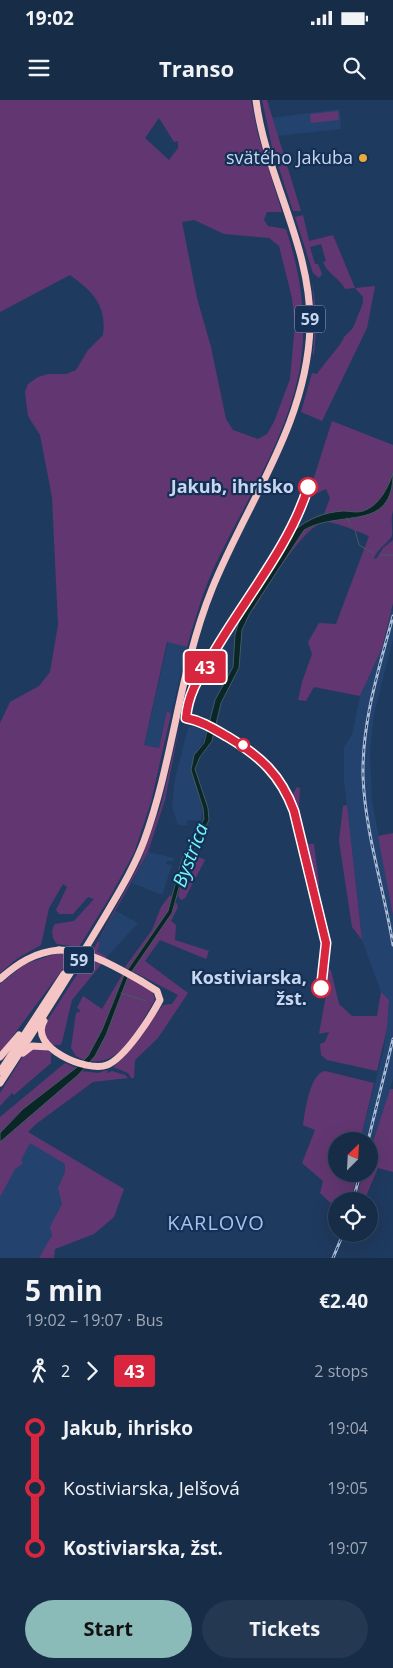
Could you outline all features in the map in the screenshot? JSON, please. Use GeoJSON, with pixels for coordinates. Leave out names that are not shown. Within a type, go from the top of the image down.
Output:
{"type":"FeatureCollection","features":[{"type":"Feature","properties":{"kind":"main road","name":"59"},"geometry":{"type":"LineString","coordinates":[[0,1083],[50,1005],[133,867],[147,832],[159,790],[190,655],[204,608],[226,556],[284,439],[300,392],[309,349],[310,313],[303,264],[265,142],[256,100]]}},
{"type":"Feature","properties":{"kind":"main road","name":"59"},"geometry":{"type":"LineString","coordinates":[[0,1072],[106,914]]}},
{"type":"Feature","properties":{"kind":"main road"},"geometry":{"type":"LineString","coordinates":[[0,979],[28,958],[48,951],[77,951],[92,956],[141,981],[157,991],[160,1000],[124,1051],[116,1060],[102,1067],[89,1066],[73,1060],[43,1041],[40,1030],[50,1005]]}},
{"type":"Feature","properties":{"kind":"main road"},"geometry":{"type":"LineString","coordinates":[[0,1056],[21,1032],[30,1025]]}},
{"type":"Feature","properties":{"kind":"main road"},"geometry":{"type":"LineString","coordinates":[[0,1063],[9,1054],[14,1042]]}},
{"type":"Feature","properties":{"kind":"main road"},"geometry":{"type":"LineString","coordinates":[[12,1064],[32,1046],[50,1047]]}},
{"type":"Feature","properties":{"kind":"shaded area"},"geometry":{"type":"Polygon","coordinates":[[[0,100],[251,100],[258,135],[282,212],[267,212],[264,220],[268,226],[286,229],[301,293],[303,333],[301,362],[295,391],[274,448],[210,577],[187,647],[167,642],[144,745],[159,748],[167,711],[171,714],[151,802],[134,853],[79,947],[57,944],[52,934],[53,929],[55,924],[74,921],[94,899],[88,897],[73,914],[59,914],[56,910],[67,887],[63,884],[49,908],[41,945],[18,958],[0,973],[0,723],[10,702],[39,686],[50,672],[58,625],[52,497],[40,435],[28,416],[25,392],[28,384],[38,377],[48,374],[66,374],[76,370],[88,350],[103,335],[104,324],[103,315],[96,300],[85,287],[70,275],[0,312],[0,100]],[[159,118],[145,138],[169,160],[178,148],[178,141],[174,142],[159,118]],[[194,220],[182,222],[197,298],[211,347],[226,419],[233,430],[258,439],[267,434],[274,422],[290,379],[295,324],[292,298],[279,246],[269,238],[224,234],[194,220]]]}},
{"type":"Feature","properties":{"kind":"shaded area"},"geometry":{"type":"Polygon","coordinates":[[[262,100],[267,100],[301,211],[293,211],[272,147],[262,100]]]}},
{"type":"Feature","properties":{"kind":"shaded area"},"geometry":{"type":"Polygon","coordinates":[[[340,109],[341,129],[277,136],[271,118],[340,109]]]}},
{"type":"Feature","properties":{"kind":"shaded area"},"geometry":{"type":"Polygon","coordinates":[[[338,111],[339,120],[311,123],[310,114],[338,111]]]}},
{"type":"Feature","properties":{"kind":"shaded area"},"geometry":{"type":"Polygon","coordinates":[[[303,215],[309,241],[333,235],[355,288],[345,289],[328,270],[323,262],[326,261],[321,244],[310,247],[315,264],[318,264],[322,274],[319,278],[313,273],[295,217],[303,215]]]}},
{"type":"Feature","properties":{"kind":"shaded area"},"geometry":{"type":"Polygon","coordinates":[[[312,280],[317,319],[314,355],[315,320],[312,280]]]}},
{"type":"Feature","properties":{"kind":"shaded area"},"geometry":{"type":"Polygon","coordinates":[[[375,286],[367,328],[322,421],[301,412],[312,373],[317,374],[344,337],[353,328],[363,303],[363,297],[355,288],[375,286]]]}},
{"type":"Feature","properties":{"kind":"shaded area"},"geometry":{"type":"Polygon","coordinates":[[[332,421],[393,445],[392,536],[374,558],[376,559],[383,548],[393,540],[393,603],[382,648],[360,696],[314,687],[306,701],[298,700],[312,654],[308,642],[319,623],[336,624],[369,536],[329,522],[316,526],[296,545],[254,609],[247,603],[293,529],[324,514],[330,498],[326,489],[313,495],[309,493],[332,421]]]}},
{"type":"Feature","properties":{"kind":"shaded area"},"geometry":{"type":"Polygon","coordinates":[[[391,611],[393,611],[393,639],[374,714],[370,752],[372,800],[393,916],[393,1079],[376,1132],[362,1132],[384,1048],[389,1000],[381,992],[362,940],[344,780],[344,747],[352,735],[360,696],[382,648],[391,611]]]}},
{"type":"Feature","properties":{"kind":"shaded area"},"geometry":{"type":"Polygon","coordinates":[[[168,642],[187,647],[171,714],[167,712],[159,748],[144,745],[168,642]]]}},
{"type":"Feature","properties":{"kind":"shaded area"},"geometry":{"type":"Polygon","coordinates":[[[197,649],[208,654],[187,692],[197,649]]]}},
{"type":"Feature","properties":{"kind":"shaded area"},"geometry":{"type":"Polygon","coordinates":[[[180,724],[165,800],[148,852],[98,942],[100,943],[97,951],[107,957],[72,1000],[62,1042],[60,1045],[51,1045],[46,1042],[44,1027],[93,950],[140,863],[161,805],[180,724]]]}},
{"type":"Feature","properties":{"kind":"shaded area"},"geometry":{"type":"Polygon","coordinates":[[[199,725],[208,728],[192,764],[202,811],[201,821],[187,820],[187,825],[178,825],[172,807],[175,779],[189,727],[199,725]]]}},
{"type":"Feature","properties":{"kind":"shaded area"},"geometry":{"type":"Polygon","coordinates":[[[297,787],[300,788],[299,808],[308,844],[314,844],[319,884],[317,899],[297,818],[293,794],[297,787]]]}},
{"type":"Feature","properties":{"kind":"shaded area"},"geometry":{"type":"Polygon","coordinates":[[[347,805],[362,940],[352,927],[339,841],[343,806],[347,805]]]}},
{"type":"Feature","properties":{"kind":"shaded area"},"geometry":{"type":"Polygon","coordinates":[[[393,833],[393,916],[378,836],[393,833]]]}},
{"type":"Feature","properties":{"kind":"shaded area"},"geometry":{"type":"Polygon","coordinates":[[[148,852],[174,858],[173,861],[166,861],[166,864],[172,865],[162,895],[132,883],[148,852]]]}},
{"type":"Feature","properties":{"kind":"shaded area"},"geometry":{"type":"Polygon","coordinates":[[[193,854],[205,860],[185,898],[181,900],[178,896],[183,873],[193,854]]]}},
{"type":"Feature","properties":{"kind":"shaded area"},"geometry":{"type":"Polygon","coordinates":[[[170,895],[173,898],[165,917],[128,969],[125,967],[152,930],[161,907],[170,895]]]}},
{"type":"Feature","properties":{"kind":"shaded area"},"geometry":{"type":"Polygon","coordinates":[[[176,902],[178,907],[171,921],[176,925],[175,940],[209,951],[206,959],[160,940],[145,961],[188,993],[158,1038],[135,1060],[134,1078],[131,1078],[128,1073],[113,1067],[125,1056],[163,1005],[172,1004],[178,995],[132,971],[172,913],[176,902]]]}},
{"type":"Feature","properties":{"kind":"shaded area"},"geometry":{"type":"Polygon","coordinates":[[[116,911],[138,923],[107,957],[96,951],[100,943],[98,942],[116,911]]]}},
{"type":"Feature","properties":{"kind":"shaded area"},"geometry":{"type":"Polygon","coordinates":[[[55,954],[74,954],[0,1053],[0,984],[25,964],[55,954]]]}},
{"type":"Feature","properties":{"kind":"shaded area"},"geometry":{"type":"Polygon","coordinates":[[[327,968],[331,971],[339,1004],[352,1016],[377,1016],[381,992],[389,1000],[387,1028],[377,1071],[327,1060],[321,1055],[320,1044],[325,1042],[329,1032],[319,1034],[328,984],[326,982],[327,968]]]}},
{"type":"Feature","properties":{"kind":"shaded area"},"geometry":{"type":"Polygon","coordinates":[[[122,975],[124,975],[97,1041],[84,1060],[76,1056],[71,1048],[76,1013],[81,1011],[77,1008],[83,996],[102,1009],[122,975]]]}},
{"type":"Feature","properties":{"kind":"shaded area"},"geometry":{"type":"Polygon","coordinates":[[[128,977],[152,990],[155,1000],[137,1031],[121,1050],[112,1057],[102,1061],[90,1061],[106,1035],[128,977]]]}},
{"type":"Feature","properties":{"kind":"shaded area"},"geometry":{"type":"Polygon","coordinates":[[[42,1048],[51,1053],[51,1063],[14,1095],[12,1093],[0,1106],[0,1093],[25,1053],[29,1050],[42,1048]]]}},
{"type":"Feature","properties":{"kind":"shaded area"},"geometry":{"type":"Polygon","coordinates":[[[65,1063],[76,1068],[23,1109],[0,1133],[0,1117],[65,1063]]]}},
{"type":"Feature","properties":{"kind":"shaded area"},"geometry":{"type":"Polygon","coordinates":[[[107,1070],[108,1073],[112,1071],[125,1075],[128,1078],[93,1082],[28,1132],[124,1189],[114,1217],[94,1234],[55,1249],[54,1258],[39,1258],[52,1235],[50,1227],[62,1204],[58,1188],[65,1172],[65,1164],[30,1143],[21,1160],[23,1163],[15,1169],[0,1197],[0,1142],[82,1071],[98,1073],[107,1070]]]}},
{"type":"Feature","properties":{"kind":"shaded area"},"geometry":{"type":"Polygon","coordinates":[[[325,1071],[374,1083],[362,1132],[328,1132],[328,1182],[355,1182],[353,1192],[328,1192],[328,1200],[320,1193],[323,1181],[302,1163],[315,1130],[303,1125],[307,1103],[312,1086],[320,1073],[325,1071]]]}},
{"type":"Feature","properties":{"kind":"shaded area"},"geometry":{"type":"Polygon","coordinates":[[[390,1089],[393,1089],[393,1172],[378,1168],[378,1132],[376,1132],[390,1089]]]}},
{"type":"Feature","properties":{"kind":"shaded area"},"geometry":{"type":"Polygon","coordinates":[[[28,1132],[74,1161],[67,1204],[40,1258],[0,1258],[0,1164],[28,1132]]]}},
{"type":"Feature","properties":{"kind":"shaded area"},"geometry":{"type":"Polygon","coordinates":[[[361,1182],[372,1182],[368,1192],[358,1192],[361,1182]]]}},
{"type":"Feature","properties":{"kind":"water","name":"Bystrica"},"geometry":{"type":"Polygon","coordinates":[[[393,473],[391,492],[384,504],[375,512],[318,524],[304,530],[250,613],[242,630],[239,668],[221,703],[212,741],[200,757],[195,769],[208,808],[209,820],[183,873],[172,913],[128,977],[106,1035],[95,1056],[78,1075],[0,1142],[0,1133],[23,1109],[76,1068],[88,1056],[102,1030],[124,975],[168,911],[182,859],[204,819],[203,808],[191,770],[194,755],[204,743],[215,700],[233,667],[235,635],[239,621],[294,531],[310,520],[323,515],[343,511],[361,512],[369,509],[382,496],[393,473]]]}},
{"type":"Feature","properties":{"kind":"waterway"},"geometry":{"type":"LineString","coordinates":[[347,518],[351,525]]}},
{"type":"Feature","properties":{"kind":"waterway"},"geometry":{"type":"LineString","coordinates":[[355,530],[359,545],[373,553]]}},
{"type":"Feature","properties":{"kind":"waterway"},"geometry":{"type":"LineString","coordinates":[[381,555],[393,555]]}},
{"type":"Feature","properties":{"kind":"waterway"},"geometry":{"type":"LineString","coordinates":[[121,993],[146,1001]]}},
{"type":"Feature","properties":{"kind":"railway"},"geometry":{"type":"LineString","coordinates":[[393,616],[368,715],[363,755],[364,797],[367,819],[393,945]]}},
{"type":"Feature","properties":{"kind":"railway"},"geometry":{"type":"LineString","coordinates":[[370,1132],[393,1039]]}},
{"type":"Feature","properties":{"kind":"railway"},"geometry":{"type":"LineString","coordinates":[[355,1192],[358,1182]]}},
{"type":"Feature","properties":{"kind":"railway"},"geometry":{"type":"LineString","coordinates":[[333,1258],[340,1242]]}},
{"type":"Feature","properties":{"kind":"bus line","name":"43"},"geometry":{"type":"LineString","coordinates":[[308,487],[292,527],[227,629],[190,694],[186,718],[196,720],[217,730],[252,752],[266,763],[279,778],[286,790],[294,811],[326,943],[321,988]]}},
{"type":"Feature","properties":{"kind":"place","name":"svätého Jakuba"},"geometry":{"type":"Point","coordinates":[363,158]}},
{"type":"Feature","properties":{"kind":"place","name":"Jakub, ihrisko"},"geometry":{"type":"Point","coordinates":[308,487]}},
{"type":"Feature","properties":{"kind":"place","name":"Kostiviarska, žst."},"geometry":{"type":"Point","coordinates":[321,988]}},
{"type":"Feature","properties":{"kind":"district","name":"KARLOVO"},"geometry":{"type":"Point","coordinates":[216,1223]}}]}
